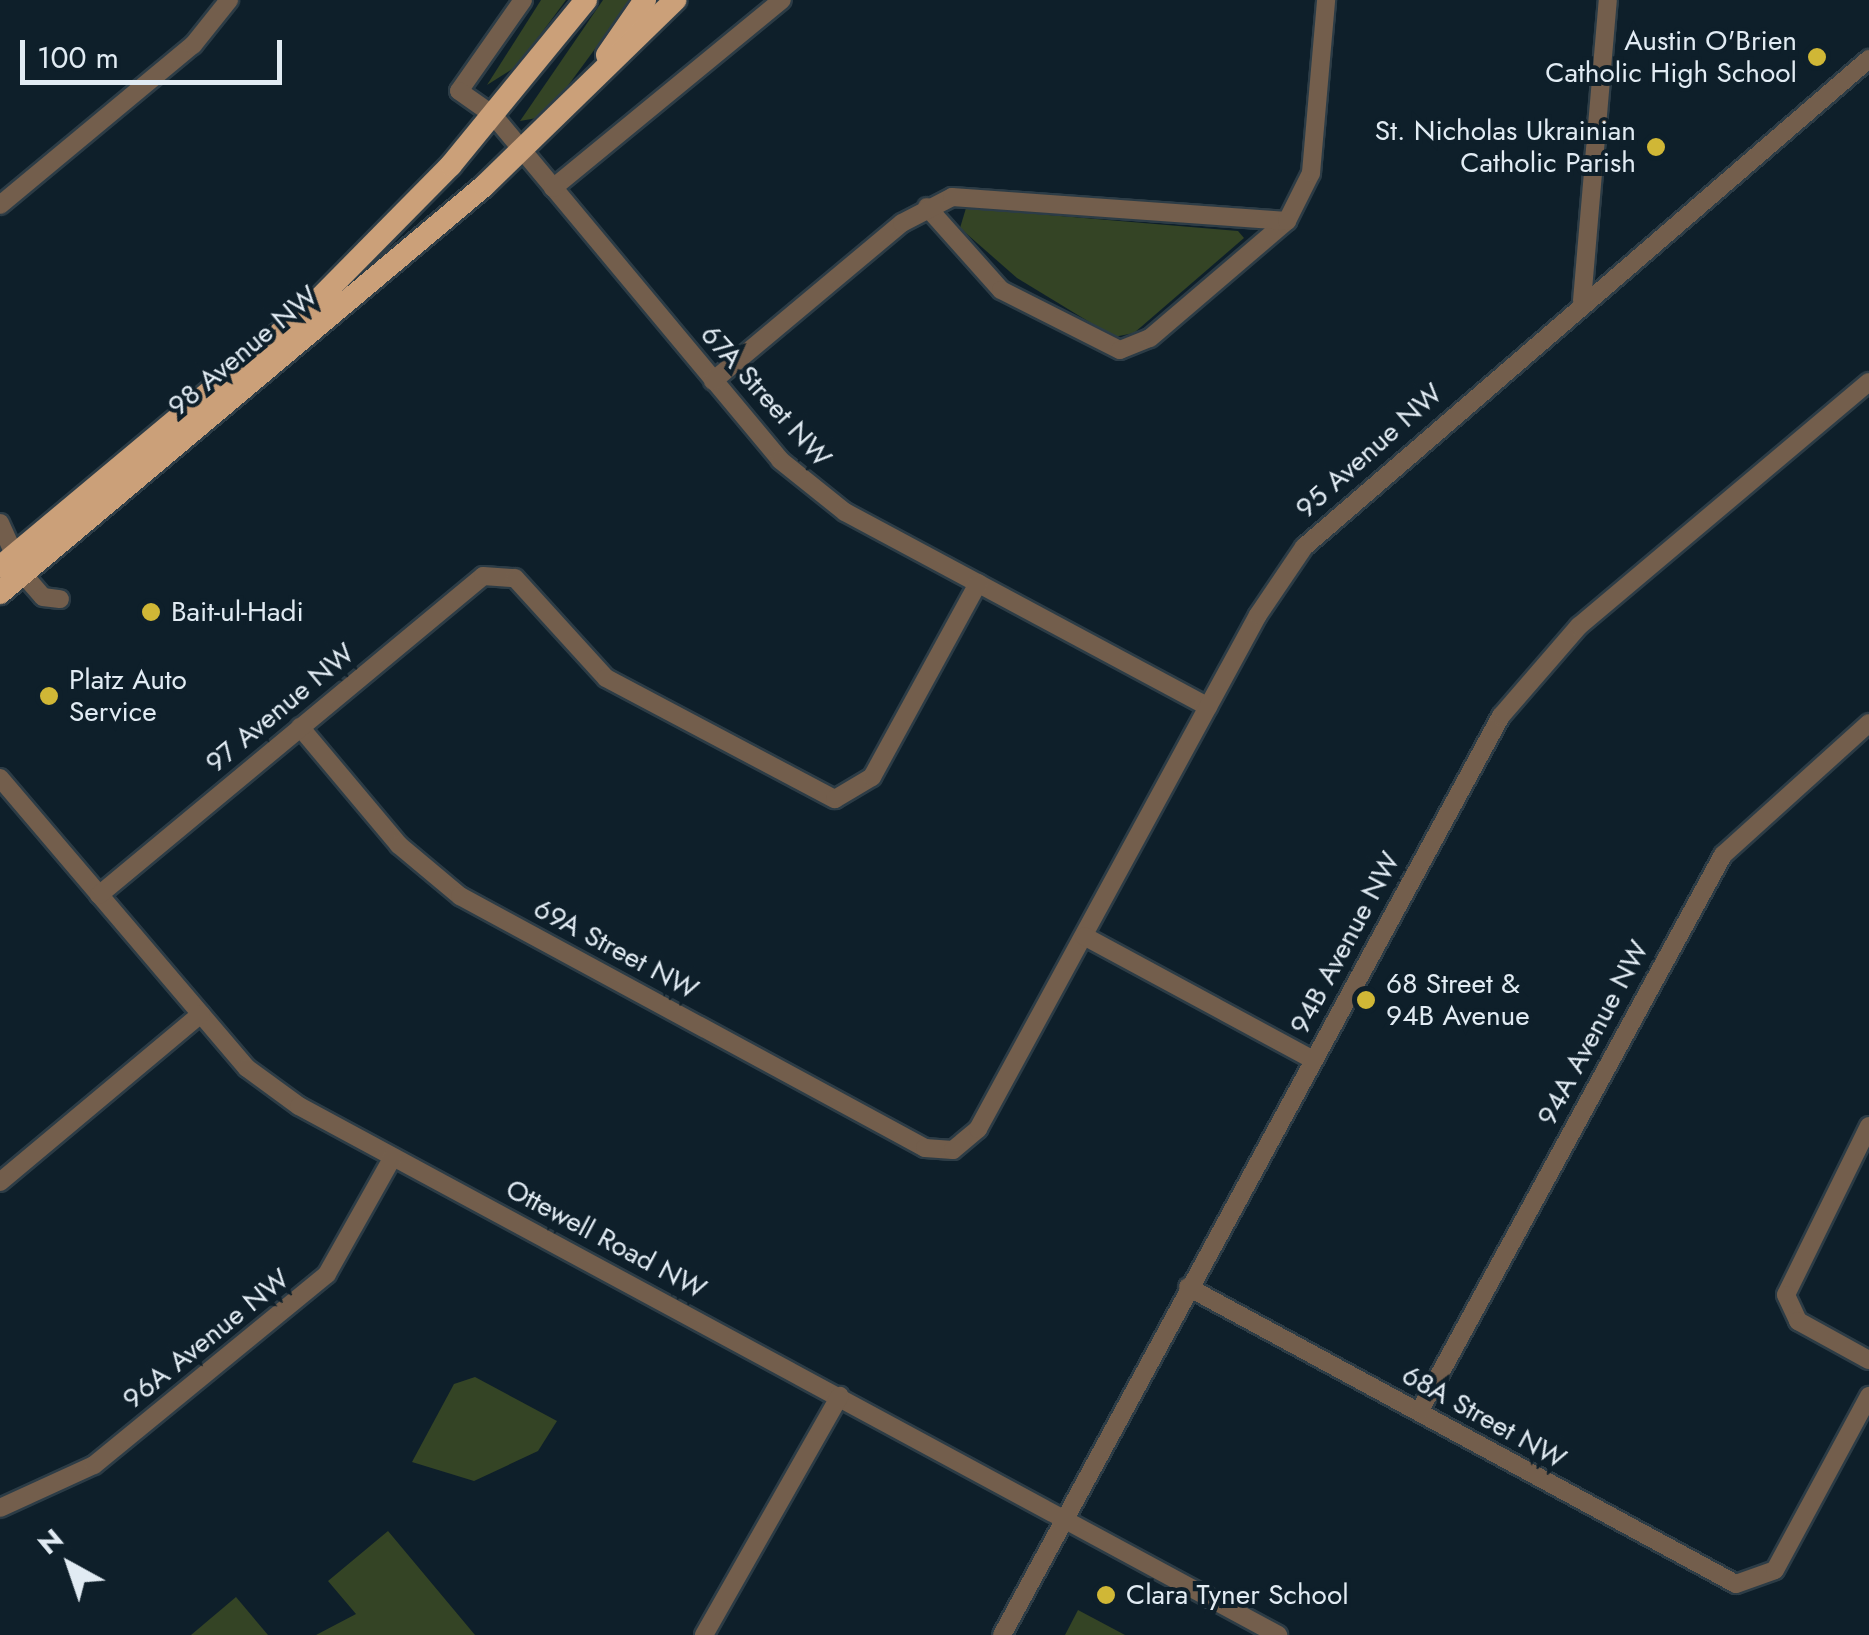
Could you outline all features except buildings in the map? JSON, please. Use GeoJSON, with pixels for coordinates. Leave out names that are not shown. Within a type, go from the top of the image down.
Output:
{"type":"FeatureCollection","features":[{"type":"Feature","properties":{"kind":"main road","name":"98 Avenue NW"},"geometry":{"type":"LineString","coordinates":[[0,593],[13,565],[311,307],[493,115],[586,0]]}},
{"type":"Feature","properties":{"kind":"main road"},"geometry":{"type":"LineString","coordinates":[[523,152],[645,0]]}},
{"type":"Feature","properties":{"kind":"main road"},"geometry":{"type":"LineString","coordinates":[[523,152],[674,0]]}},
{"type":"Feature","properties":{"kind":"main road","name":"98 Avenue NW"},"geometry":{"type":"LineString","coordinates":[[13,565],[523,152]]}},
{"type":"Feature","properties":{"kind":"street"},"geometry":{"type":"LineString","coordinates":[[0,205],[193,45],[230,0]]}},
{"type":"Feature","properties":{"kind":"street","name":"67A Street NW"},"geometry":{"type":"LineString","coordinates":[[523,0],[458,91],[493,115],[713,381],[812,490],[1208,708]]}},
{"type":"Feature","properties":{"kind":"street"},"geometry":{"type":"LineString","coordinates":[[553,188],[782,0]]}},
{"type":"Feature","properties":{"kind":"street"},"geometry":{"type":"LineString","coordinates":[[927,207],[1001,290],[1120,350],[1150,338],[1287,221],[1311,172],[1326,0]]}},
{"type":"Feature","properties":{"kind":"street"},"geometry":{"type":"LineString","coordinates":[[1582,301],[1608,0],[1600,0]]}},
{"type":"Feature","properties":{"kind":"street","name":"95 Avenue NW"},"geometry":{"type":"LineString","coordinates":[[953,1150],[978,1129],[1268,598],[1322,527],[1869,59]]}},
{"type":"Feature","properties":{"kind":"street"},"geometry":{"type":"LineString","coordinates":[[713,381],[927,207],[980,195],[1287,221]]}},
{"type":"Feature","properties":{"kind":"street","name":"94B Avenue NW"},"geometry":{"type":"LineString","coordinates":[[1002,1635],[1312,1060],[1518,692],[1580,626],[1869,382]]}},
{"type":"Feature","properties":{"kind":"street"},"geometry":{"type":"LineString","coordinates":[[0,523],[13,565],[43,597],[60,599]]}},
{"type":"Feature","properties":{"kind":"street","name":"97 Avenue NW"},"geometry":{"type":"LineString","coordinates":[[99,895],[476,580],[502,574],[606,678],[826,797],[853,794],[978,583]]}},
{"type":"Feature","properties":{"kind":"street","name":"94A Avenue NW"},"geometry":{"type":"LineString","coordinates":[[1419,1412],[1722,855],[1869,723]]}},
{"type":"Feature","properties":{"kind":"street","name":"69A Street NW"},"geometry":{"type":"LineString","coordinates":[[300,727],[400,845],[460,896],[925,1148],[953,1150]]}},
{"type":"Feature","properties":{"kind":"street","name":"Ottewell Road NW"},"geometry":{"type":"LineString","coordinates":[[0,778],[247,1068],[393,1157],[1278,1635]]}},
{"type":"Feature","properties":{"kind":"street"},"geometry":{"type":"LineString","coordinates":[[1084,936],[1312,1060]]}},
{"type":"Feature","properties":{"kind":"street"},"geometry":{"type":"LineString","coordinates":[[1,1178],[201,1014]]}},
{"type":"Feature","properties":{"kind":"street"},"geometry":{"type":"LineString","coordinates":[[1869,1126],[1789,1276],[1787,1304],[1807,1327],[1869,1360]]}},
{"type":"Feature","properties":{"kind":"street","name":"96A Avenue NW"},"geometry":{"type":"LineString","coordinates":[[0,1508],[94,1465],[327,1274],[393,1157]]}},
{"type":"Feature","properties":{"kind":"street","name":"68A Street NW"},"geometry":{"type":"LineString","coordinates":[[1188,1287],[1728,1581],[1756,1583],[1775,1570],[1869,1396]]}},
{"type":"Feature","properties":{"kind":"street"},"geometry":{"type":"LineString","coordinates":[[704,1635],[840,1396]]}},
{"type":"Feature","properties":{"kind":"green space"},"geometry":{"type":"Polygon","coordinates":[[[541,0],[566,0],[517,66],[487,85],[541,0]]]}},
{"type":"Feature","properties":{"kind":"green space"},"geometry":{"type":"Polygon","coordinates":[[[603,0],[631,0],[564,91],[537,118],[520,121],[603,0]]]}},
{"type":"Feature","properties":{"kind":"green space"},"geometry":{"type":"Polygon","coordinates":[[[966,208],[1238,231],[1244,238],[1134,333],[1114,337],[1017,278],[960,228],[966,208]]]}},
{"type":"Feature","properties":{"kind":"green space"},"geometry":{"type":"Polygon","coordinates":[[[475,1377],[557,1421],[538,1451],[474,1481],[412,1462],[454,1384],[475,1377]]]}},
{"type":"Feature","properties":{"kind":"green space"},"geometry":{"type":"Polygon","coordinates":[[[388,1531],[475,1635],[316,1635],[356,1614],[328,1581],[388,1531]]]}},
{"type":"Feature","properties":{"kind":"green space"},"geometry":{"type":"Polygon","coordinates":[[[236,1597],[268,1635],[191,1635],[236,1597]]]}},
{"type":"Feature","properties":{"kind":"green space"},"geometry":{"type":"Polygon","coordinates":[[[1078,1610],[1125,1635],[1065,1635],[1078,1610]]]}},
{"type":"Feature","properties":{"kind":"place","name":"Austin O'Brien Catholic High School"},"geometry":{"type":"Point","coordinates":[1817,57]}},
{"type":"Feature","properties":{"kind":"place","name":"St. Nicholas Ukrainian Catholic Parish"},"geometry":{"type":"Point","coordinates":[1656,147]}},
{"type":"Feature","properties":{"kind":"place","name":"Bait-ul-Hadi"},"geometry":{"type":"Point","coordinates":[151,612]}},
{"type":"Feature","properties":{"kind":"place","name":"Platz Auto Service"},"geometry":{"type":"Point","coordinates":[49,696]}},
{"type":"Feature","properties":{"kind":"place","name":"68 Street & 94B Avenue"},"geometry":{"type":"Point","coordinates":[1366,1000]}},
{"type":"Feature","properties":{"kind":"place","name":"Clara Tyner School"},"geometry":{"type":"Point","coordinates":[1106,1595]}}]}
